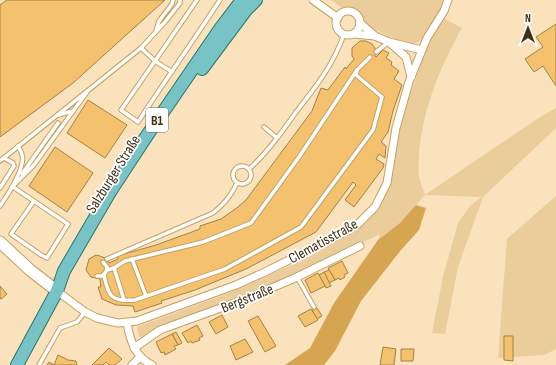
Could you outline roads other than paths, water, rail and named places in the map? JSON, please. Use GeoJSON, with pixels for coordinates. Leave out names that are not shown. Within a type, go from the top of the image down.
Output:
{"type":"FeatureCollection","features":[{"type":"Feature","properties":{"kind":"main road","name":"Salzburger Straße"},"geometry":{"type":"LineString","coordinates":[[17,365],[57,291],[64,271],[122,172],[220,29],[242,0]]}},
{"type":"Feature","properties":{"kind":"main road","name":"Salzburger Straße"},"geometry":{"type":"LineString","coordinates":[[57,291],[72,274],[122,186],[148,147],[196,78],[246,10],[256,0]]}},
{"type":"Feature","properties":{"kind":"street"},"geometry":{"type":"LineString","coordinates":[[313,0],[338,18]]}},
{"type":"Feature","properties":{"kind":"street","name":"Clematisstraße"},"geometry":{"type":"LineString","coordinates":[[127,323],[151,316],[236,285],[272,269],[357,225],[375,207],[387,183],[396,128],[411,77],[418,58],[444,12],[448,0]]}},
{"type":"Feature","properties":{"kind":"street"},"geometry":{"type":"LineString","coordinates":[[375,36],[344,34],[337,27],[338,18],[346,12],[352,12],[358,17],[360,23],[375,36],[389,42],[422,50]]}},
{"type":"Feature","properties":{"kind":"street"},"geometry":{"type":"LineString","coordinates":[[354,34],[360,23]]}},
{"type":"Feature","properties":{"kind":"street"},"geometry":{"type":"LineString","coordinates":[[389,42],[406,57],[411,77]]}},
{"type":"Feature","properties":{"kind":"street"},"geometry":{"type":"LineString","coordinates":[[406,57],[418,58]]}},
{"type":"Feature","properties":{"kind":"street"},"geometry":{"type":"LineString","coordinates":[[0,242],[30,270],[85,312],[107,321],[127,323],[130,339],[134,348],[140,357],[152,365]]}},
{"type":"Feature","properties":{"kind":"street","name":"Bergstraße"},"geometry":{"type":"LineString","coordinates":[[134,348],[160,330],[226,307],[297,277],[360,246]]}},
{"type":"Feature","properties":{"kind":"street"},"geometry":{"type":"LineString","coordinates":[[132,365],[140,357]]}},
{"type":"Feature","properties":{"kind":"lane"},"geometry":{"type":"LineString","coordinates":[[156,32],[159,21],[174,0]]}},
{"type":"Feature","properties":{"kind":"lane"},"geometry":{"type":"LineString","coordinates":[[197,0],[121,110],[138,122],[220,0]]}},
{"type":"Feature","properties":{"kind":"lane"},"geometry":{"type":"LineString","coordinates":[[0,161],[94,84],[141,48],[166,22],[181,1]]}},
{"type":"Feature","properties":{"kind":"lane"},"geometry":{"type":"LineString","coordinates":[[249,169],[258,161],[277,138],[326,71],[339,49],[344,34]]}},
{"type":"Feature","properties":{"kind":"lane"},"geometry":{"type":"LineString","coordinates":[[376,52],[389,42]]}},
{"type":"Feature","properties":{"kind":"lane"},"geometry":{"type":"LineString","coordinates":[[141,48],[155,61],[172,72]]}},
{"type":"Feature","properties":{"kind":"lane"},"geometry":{"type":"LineString","coordinates":[[357,70],[356,75],[382,96],[373,130],[301,227],[225,269],[135,300],[115,298],[109,294],[104,275],[107,270],[114,268],[125,261],[203,242],[250,224],[357,70],[370,57]]}},
{"type":"Feature","properties":{"kind":"lane"},"geometry":{"type":"LineString","coordinates":[[18,180],[34,165],[94,84]]}},
{"type":"Feature","properties":{"kind":"lane"},"geometry":{"type":"LineString","coordinates":[[55,116],[74,111]]}},
{"type":"Feature","properties":{"kind":"lane"},"geometry":{"type":"LineString","coordinates":[[0,206],[58,123]]}},
{"type":"Feature","properties":{"kind":"lane"},"geometry":{"type":"LineString","coordinates":[[264,127],[277,138]]}},
{"type":"Feature","properties":{"kind":"lane"},"geometry":{"type":"LineString","coordinates":[[13,186],[23,162],[18,146]]}},
{"type":"Feature","properties":{"kind":"lane"},"geometry":{"type":"LineString","coordinates":[[0,188],[14,169],[13,163],[4,158]]}},
{"type":"Feature","properties":{"kind":"lane"},"geometry":{"type":"LineString","coordinates":[[242,166],[249,169],[251,174],[250,180],[245,184],[237,183],[234,181],[232,175],[234,169],[242,166]]}},
{"type":"Feature","properties":{"kind":"lane"},"geometry":{"type":"LineString","coordinates":[[107,258],[212,213],[223,205],[230,197],[237,183]]}},
{"type":"Feature","properties":{"kind":"lane"},"geometry":{"type":"LineString","coordinates":[[13,186],[68,224],[47,258],[11,234],[34,201]]}},
{"type":"Feature","properties":{"kind":"lane"},"geometry":{"type":"LineString","coordinates":[[132,259],[146,296]]}},
{"type":"Feature","properties":{"kind":"lane"},"geometry":{"type":"LineString","coordinates":[[103,262],[106,265],[107,270]]}},
{"type":"Feature","properties":{"kind":"lane"},"geometry":{"type":"LineString","coordinates":[[114,268],[124,300]]}},
{"type":"Feature","properties":{"kind":"lane"},"geometry":{"type":"LineString","coordinates":[[97,276],[104,275]]}},
{"type":"Feature","properties":{"kind":"lane"},"geometry":{"type":"LineString","coordinates":[[297,277],[314,307]]}},
{"type":"Feature","properties":{"kind":"lane"},"geometry":{"type":"LineString","coordinates":[[39,365],[60,328],[77,322],[85,312]]}}]}
